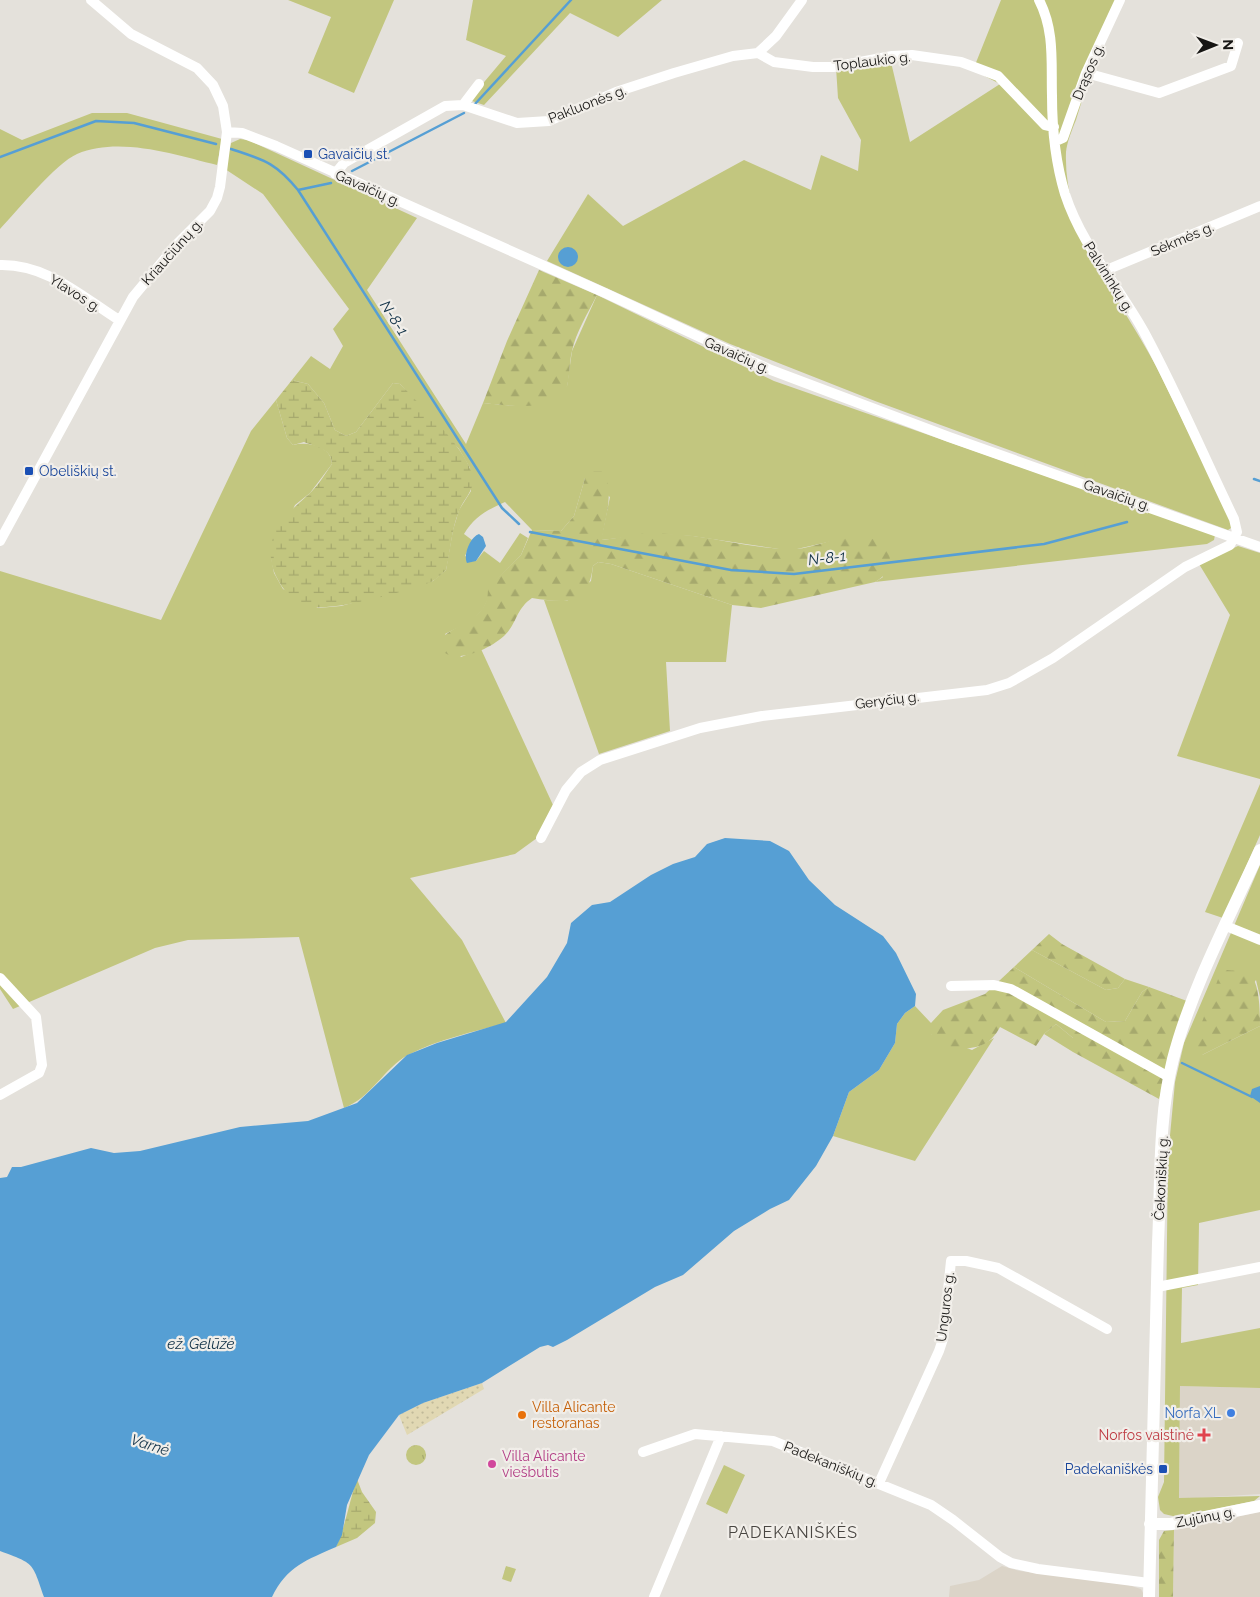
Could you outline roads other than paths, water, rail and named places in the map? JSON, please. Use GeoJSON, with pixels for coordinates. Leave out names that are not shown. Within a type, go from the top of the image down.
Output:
{"type":"FeatureCollection","features":[{"type":"Feature","properties":{"kind":"main road","name":"Čekoniškių g."},"geometry":{"type":"LineString","coordinates":[[1149,1597],[1162,1153],[1169,1077],[1186,1020],[1260,850]]}},
{"type":"Feature","properties":{"kind":"main road","name":"Zujūnų g."},"geometry":{"type":"LineString","coordinates":[[1150,1524],[1171,1524],[1260,1506]]}},
{"type":"Feature","properties":{"kind":"street","name":"Kriaučiūnų g."},"geometry":{"type":"LineString","coordinates":[[0,540],[133,297],[154,270],[214,204],[220,188],[227,132],[219,94],[205,75],[171,53],[132,34],[92,0]]}},
{"type":"Feature","properties":{"kind":"street"},"geometry":{"type":"LineString","coordinates":[[758,53],[770,42],[802,0]]}},
{"type":"Feature","properties":{"kind":"street","name":"Palvininkų g."},"geometry":{"type":"LineString","coordinates":[[1039,0],[1050,33],[1054,127],[1060,178],[1070,209],[1090,249],[1142,329],[1163,369],[1234,520],[1237,528],[1236,538]]}},
{"type":"Feature","properties":{"kind":"street","name":"Drąsos g."},"geometry":{"type":"LineString","coordinates":[[1056,141],[1063,138],[1086,73],[1120,0]]}},
{"type":"Feature","properties":{"kind":"street"},"geometry":{"type":"LineString","coordinates":[[1086,73],[1159,93],[1231,66],[1238,43]]}},
{"type":"Feature","properties":{"kind":"street","name":"Pakluonės g."},"geometry":{"type":"LineString","coordinates":[[335,174],[344,163],[445,106],[463,105],[517,123],[549,121],[616,92],[674,73],[733,56],[758,53]]}},
{"type":"Feature","properties":{"kind":"street","name":"Toplaukio g."},"geometry":{"type":"LineString","coordinates":[[758,53],[774,62],[813,67],[833,67],[892,56],[912,55],[961,62],[998,76],[1045,124],[1054,127]]}},
{"type":"Feature","properties":{"kind":"street"},"geometry":{"type":"LineString","coordinates":[[463,105],[479,84]]}},
{"type":"Feature","properties":{"kind":"street","name":"Gavaičių g."},"geometry":{"type":"LineString","coordinates":[[227,132],[242,133],[605,293],[771,370],[949,437],[1260,547]]}},
{"type":"Feature","properties":{"kind":"street","name":"Sėkmės g."},"geometry":{"type":"LineString","coordinates":[[1104,271],[1260,206]]}},
{"type":"Feature","properties":{"kind":"street","name":"Ylavos g."},"geometry":{"type":"LineString","coordinates":[[0,266],[24,266],[59,280],[119,320]]}},
{"type":"Feature","properties":{"kind":"street","name":"Geryčių g."},"geometry":{"type":"LineString","coordinates":[[541,838],[566,790],[581,772],[600,760],[700,728],[762,716],[928,695],[987,690],[1009,683],[1053,658],[1185,567],[1230,545],[1236,538]]}},
{"type":"Feature","properties":{"kind":"street"},"geometry":{"type":"LineString","coordinates":[[1226,926],[1260,940]]}},
{"type":"Feature","properties":{"kind":"street"},"geometry":{"type":"LineString","coordinates":[[0,978],[36,1017],[42,1065],[42,1070],[0,1095]]}},
{"type":"Feature","properties":{"kind":"street"},"geometry":{"type":"LineString","coordinates":[[951,986],[994,985],[1011,989],[1169,1077]]}},
{"type":"Feature","properties":{"kind":"street","name":"Unguros g."},"geometry":{"type":"LineString","coordinates":[[879,1483],[943,1339],[951,1261],[966,1261],[998,1268],[1107,1329]]}},
{"type":"Feature","properties":{"kind":"street"},"geometry":{"type":"LineString","coordinates":[[1157,1287],[1260,1267]]}},
{"type":"Feature","properties":{"kind":"street","name":"Padekaniškių g."},"geometry":{"type":"LineString","coordinates":[[643,1452],[695,1434],[773,1441],[879,1483],[943,1512],[1000,1557],[1011,1563],[1038,1569],[1149,1583]]}},
{"type":"Feature","properties":{"kind":"street"},"geometry":{"type":"LineString","coordinates":[[654,1597],[721,1436]]}},
{"type":"Feature","properties":{"kind":"water"},"geometry":{"type":"Polygon","coordinates":[[[568,247],[575,250],[578,257],[575,264],[568,267],[561,264],[558,257],[561,250],[568,247]]]}},
{"type":"Feature","properties":{"kind":"water"},"geometry":{"type":"Polygon","coordinates":[[[479,534],[483,537],[486,546],[476,561],[467,563],[468,547],[479,534]]]}},
{"type":"Feature","properties":{"kind":"water","name":"ež. Gelūžė"},"geometry":{"type":"Polygon","coordinates":[[[725,838],[770,841],[789,851],[809,880],[835,905],[883,936],[896,953],[916,994],[915,1006],[905,1013],[897,1024],[895,1043],[879,1070],[849,1092],[833,1136],[816,1166],[789,1200],[734,1231],[683,1275],[655,1287],[567,1340],[553,1347],[548,1345],[540,1347],[482,1383],[423,1403],[399,1415],[369,1455],[347,1505],[342,1535],[336,1547],[307,1560],[291,1571],[278,1586],[272,1597],[44,1597],[31,1566],[20,1559],[0,1551],[0,1178],[7,1177],[12,1167],[21,1167],[91,1148],[114,1153],[140,1151],[240,1127],[308,1121],[357,1103],[407,1055],[437,1043],[506,1022],[547,977],[567,943],[571,923],[592,905],[610,902],[651,875],[673,864],[695,857],[707,844],[725,838]]]}},
{"type":"Feature","properties":{"kind":"water"},"geometry":{"type":"Polygon","coordinates":[[[1260,1086],[1260,1103],[1250,1096],[1252,1089],[1260,1086]]]}},
{"type":"Feature","properties":{"kind":"waterway"},"geometry":{"type":"LineString","coordinates":[[475,104],[571,0]]}},
{"type":"Feature","properties":{"kind":"waterway"},"geometry":{"type":"LineString","coordinates":[[352,171],[464,113]]}},
{"type":"Feature","properties":{"kind":"waterway","name":"N-8-1"},"geometry":{"type":"LineString","coordinates":[[0,157],[96,121],[134,123],[216,144]]}},
{"type":"Feature","properties":{"kind":"waterway","name":"N-8-1"},"geometry":{"type":"LineString","coordinates":[[231,149],[268,163],[282,173],[298,190],[502,508],[519,524]]}},
{"type":"Feature","properties":{"kind":"waterway"},"geometry":{"type":"LineString","coordinates":[[298,190],[331,183]]}},
{"type":"Feature","properties":{"kind":"waterway","name":"N-8-1"},"geometry":{"type":"LineString","coordinates":[[1254,479],[1260,481]]}},
{"type":"Feature","properties":{"kind":"waterway","name":"N-8-1"},"geometry":{"type":"LineString","coordinates":[[530,532],[731,570],[794,574],[1044,544],[1127,522]]}},
{"type":"Feature","properties":{"kind":"waterway"},"geometry":{"type":"LineString","coordinates":[[1182,1063],[1252,1097]]}},
{"type":"Feature","properties":{"kind":"place","name":"Gavaičių st."},"geometry":{"type":"Point","coordinates":[308,154]}},
{"type":"Feature","properties":{"kind":"place","name":"Obeliškių st."},"geometry":{"type":"Point","coordinates":[29,471]}},
{"type":"Feature","properties":{"kind":"place","name":"Norfa XL"},"geometry":{"type":"Point","coordinates":[1231,1413]}},
{"type":"Feature","properties":{"kind":"place","name":"Villa Alicante restoranas"},"geometry":{"type":"Point","coordinates":[522,1415]}},
{"type":"Feature","properties":{"kind":"place","name":"Norfos vaistinė"},"geometry":{"type":"Point","coordinates":[1204,1435]}},
{"type":"Feature","properties":{"kind":"place","name":"Villa Alicante viešbutis"},"geometry":{"type":"Point","coordinates":[492,1464]}},
{"type":"Feature","properties":{"kind":"place","name":"Padekaniškės"},"geometry":{"type":"Point","coordinates":[1163,1469]}},
{"type":"Feature","properties":{"kind":"district","name":"PADEKANIŠKĖS"},"geometry":{"type":"Point","coordinates":[793,1532]}},
{"type":"Feature","properties":{"kind":"water label","name":"Varnė"},"geometry":{"type":"Point","coordinates":[150,1445]}}]}
